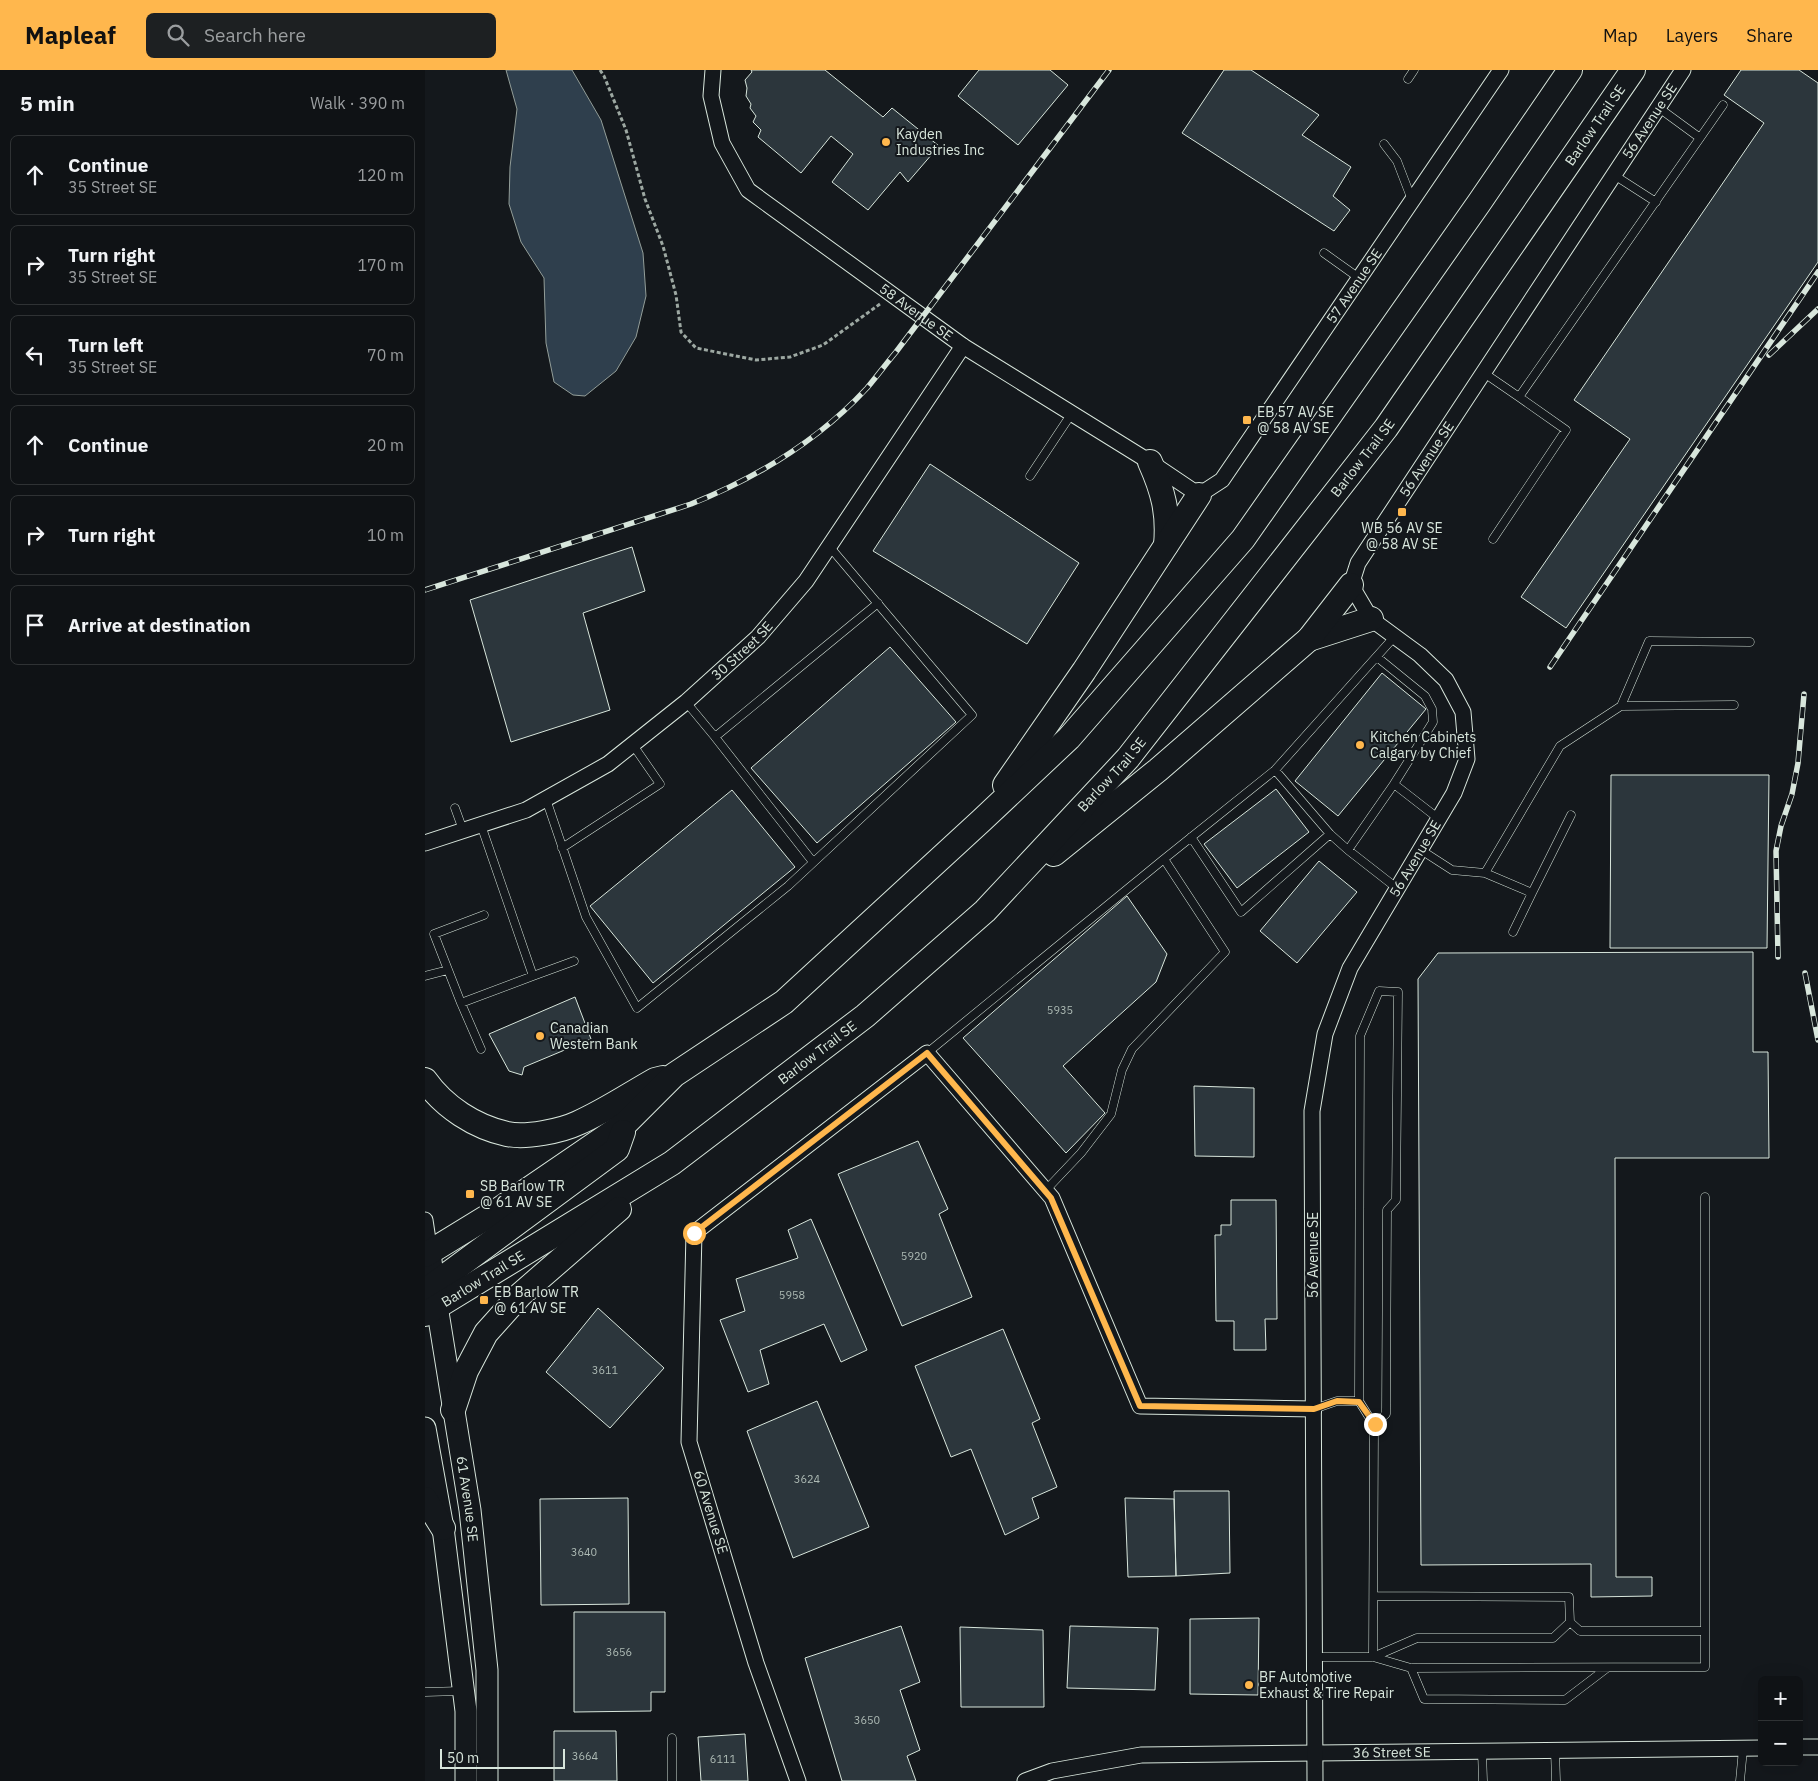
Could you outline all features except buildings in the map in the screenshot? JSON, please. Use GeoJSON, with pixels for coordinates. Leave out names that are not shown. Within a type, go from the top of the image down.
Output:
{"type":"FeatureCollection","features":[{"type":"Feature","properties":{"kind":"main road"},"geometry":{"type":"LineString","coordinates":[[429,1282],[500,1209],[626,1123],[674,1075],[785,1002],[1069,738],[1243,539],[1570,70]]}},
{"type":"Feature","properties":{"kind":"main road","name":"Barlow Trail SE"},"geometry":{"type":"LineString","coordinates":[[429,1282],[672,1163],[865,1016],[985,910],[1127,758],[1386,428],[1633,70]]}},
{"type":"Feature","properties":{"kind":"main road"},"geometry":{"type":"LineString","coordinates":[[1150,462],[1162,488],[1167,512],[1166,545]]}},
{"type":"Feature","properties":{"kind":"main road"},"geometry":{"type":"LineString","coordinates":[[982,820],[1085,671],[1199,494]]}},
{"type":"Feature","properties":{"kind":"main road"},"geometry":{"type":"LineString","coordinates":[[985,910],[1158,770],[1309,639],[1351,585]]}},
{"type":"Feature","properties":{"kind":"main road"},"geometry":{"type":"LineString","coordinates":[[1309,639],[1371,619]]}},
{"type":"Feature","properties":{"kind":"main road"},"geometry":{"type":"LineString","coordinates":[[425,1080],[450,1107],[476,1123],[508,1134],[547,1133],[578,1124],[655,1080],[674,1075]]}},
{"type":"Feature","properties":{"kind":"main road"},"geometry":{"type":"LineString","coordinates":[[429,1282],[617,1149],[626,1123]]}},
{"type":"Feature","properties":{"kind":"main road"},"geometry":{"type":"LineString","coordinates":[[453,1410],[466,1372],[486,1333],[520,1295],[672,1163]]}},
{"type":"Feature","properties":{"kind":"main road"},"geometry":{"type":"LineString","coordinates":[[425,1499],[443,1528]]}},
{"type":"Feature","properties":{"kind":"street","name":"58 Avenue SE"},"geometry":{"type":"LineString","coordinates":[[713,70],[711,96],[722,143],[748,190],[963,346],[1199,494]]}},
{"type":"Feature","properties":{"kind":"street","name":"57 Avenue SE"},"geometry":{"type":"LineString","coordinates":[[1199,494],[1222,480],[1501,70]]}},
{"type":"Feature","properties":{"kind":"street","name":"56 Avenue SE"},"geometry":{"type":"LineString","coordinates":[[1315,1781],[1314,1101],[1325,1034],[1347,976],[1454,793],[1467,759],[1463,712],[1446,680],[1420,655],[1371,619],[1351,585],[1358,564],[1683,70]]}},
{"type":"Feature","properties":{"kind":"street","name":"30 Street SE"},"geometry":{"type":"LineString","coordinates":[[425,843],[526,810],[609,764],[686,702],[758,637],[806,581],[963,346]]}},
{"type":"Feature","properties":{"kind":"street"},"geometry":{"type":"LineString","coordinates":[[927,1053],[1051,1198],[1140,1406],[1314,1409]]}},
{"type":"Feature","properties":{"kind":"street","name":"60 Avenue SE"},"geometry":{"type":"LineString","coordinates":[[798,1781],[756,1662],[689,1442],[694,1233],[927,1053]]}},
{"type":"Feature","properties":{"kind":"street","name":"61 Avenue SE"},"geometry":{"type":"LineString","coordinates":[[425,1220],[429,1282],[470,1510],[487,1670],[487,1781]]}},
{"type":"Feature","properties":{"kind":"street","name":"61 Avenue SE"},"geometry":{"type":"LineString","coordinates":[[425,1428],[443,1528],[466,1711],[466,1781]]}},
{"type":"Feature","properties":{"kind":"street"},"geometry":{"type":"LineString","coordinates":[[1803,1747],[1818,1747]]}},
{"type":"Feature","properties":{"kind":"street","name":"36 Street SE"},"geometry":{"type":"LineString","coordinates":[[1025,1781],[1052,1771],[1141,1755],[1758,1748]]}},
{"type":"Feature","properties":{"kind":"lane"},"geometry":{"type":"LineString","coordinates":[[1408,79],[1414,70]]}},
{"type":"Feature","properties":{"kind":"lane"},"geometry":{"type":"LineString","coordinates":[[1519,397],[1723,105]]}},
{"type":"Feature","properties":{"kind":"lane"},"geometry":{"type":"LineString","coordinates":[[1659,108],[1700,138]]}},
{"type":"Feature","properties":{"kind":"lane"},"geometry":{"type":"LineString","coordinates":[[1384,144],[1397,161],[1412,200]]}},
{"type":"Feature","properties":{"kind":"lane"},"geometry":{"type":"LineString","coordinates":[[1614,176],[1656,202]]}},
{"type":"Feature","properties":{"kind":"lane"},"geometry":{"type":"LineString","coordinates":[[1324,253],[1359,278]]}},
{"type":"Feature","properties":{"kind":"lane"},"geometry":{"type":"LineString","coordinates":[[1484,372],[1566,430],[1493,539]]}},
{"type":"Feature","properties":{"kind":"lane"},"geometry":{"type":"LineString","coordinates":[[1030,476],[1072,413]]}},
{"type":"Feature","properties":{"kind":"lane"},"geometry":{"type":"LineString","coordinates":[[546,799],[585,916],[637,1008],[788,886],[972,715],[829,546]]}},
{"type":"Feature","properties":{"kind":"lane"},"geometry":{"type":"LineString","coordinates":[[715,737],[878,603]]}},
{"type":"Feature","properties":{"kind":"lane"},"geometry":{"type":"LineString","coordinates":[[927,1053],[1163,859],[1275,770],[1395,636]]}},
{"type":"Feature","properties":{"kind":"lane"},"geometry":{"type":"LineString","coordinates":[[1621,706],[1649,641],[1750,642]]}},
{"type":"Feature","properties":{"kind":"lane"},"geometry":{"type":"LineString","coordinates":[[1349,850],[1433,722],[1432,709],[1425,696],[1377,657]]}},
{"type":"Feature","properties":{"kind":"lane"},"geometry":{"type":"LineString","coordinates":[[686,702],[813,862]]}},
{"type":"Feature","properties":{"kind":"lane"},"geometry":{"type":"LineString","coordinates":[[1485,873],[1560,746],[1621,706],[1734,705]]}},
{"type":"Feature","properties":{"kind":"lane"},"geometry":{"type":"LineString","coordinates":[[562,848],[660,784],[633,745]]}},
{"type":"Feature","properties":{"kind":"lane"},"geometry":{"type":"LineString","coordinates":[[1275,770],[1330,834],[1398,889]]}},
{"type":"Feature","properties":{"kind":"lane"},"geometry":{"type":"LineString","coordinates":[[1394,784],[1439,819]]}},
{"type":"Feature","properties":{"kind":"lane"},"geometry":{"type":"LineString","coordinates":[[455,808],[463,830]]}},
{"type":"Feature","properties":{"kind":"lane"},"geometry":{"type":"LineString","coordinates":[[1513,932],[1571,815]]}},
{"type":"Feature","properties":{"kind":"lane"},"geometry":{"type":"LineString","coordinates":[[481,825],[533,976]]}},
{"type":"Feature","properties":{"kind":"lane"},"geometry":{"type":"LineString","coordinates":[[1191,837],[1241,912],[1330,834]]}},
{"type":"Feature","properties":{"kind":"lane"},"geometry":{"type":"LineString","coordinates":[[1421,850],[1452,870],[1485,873],[1532,893]]}},
{"type":"Feature","properties":{"kind":"lane"},"geometry":{"type":"LineString","coordinates":[[1045,1191],[1081,1153],[1111,1114],[1122,1070],[1132,1049],[1225,952],[1163,859]]}},
{"type":"Feature","properties":{"kind":"lane"},"geometry":{"type":"LineString","coordinates":[[481,1048],[434,934],[484,915]]}},
{"type":"Feature","properties":{"kind":"lane"},"geometry":{"type":"LineString","coordinates":[[461,1002],[574,961]]}},
{"type":"Feature","properties":{"kind":"lane"},"geometry":{"type":"LineString","coordinates":[[425,976],[448,970]]}},
{"type":"Feature","properties":{"kind":"lane"},"geometry":{"type":"LineString","coordinates":[[1373,1657],[1375,1424],[1359,1402],[1360,1036],[1379,991],[1398,992],[1396,1200],[1387,1210],[1386,1414],[1375,1424]]}},
{"type":"Feature","properties":{"kind":"lane"},"geometry":{"type":"LineString","coordinates":[[1315,1657],[1373,1657],[1411,1668],[1705,1668],[1705,1197]]}},
{"type":"Feature","properties":{"kind":"lane"},"geometry":{"type":"LineString","coordinates":[[1314,1409],[1337,1401],[1359,1402]]}},
{"type":"Feature","properties":{"kind":"lane"},"geometry":{"type":"LineString","coordinates":[[1374,1596],[1569,1597],[1570,1622],[1580,1631],[1705,1632]]}},
{"type":"Feature","properties":{"kind":"lane"},"geometry":{"type":"LineString","coordinates":[[1373,1657],[1417,1638],[1553,1638],[1570,1622]]}},
{"type":"Feature","properties":{"kind":"lane"},"geometry":{"type":"LineString","coordinates":[[1411,1668],[1424,1699],[1565,1700],[1607,1668]]}},
{"type":"Feature","properties":{"kind":"lane"},"geometry":{"type":"LineString","coordinates":[[425,1692],[463,1691]]}},
{"type":"Feature","properties":{"kind":"lane"},"geometry":{"type":"LineString","coordinates":[[672,1738],[672,1781]]}},
{"type":"Feature","properties":{"kind":"lane"},"geometry":{"type":"LineString","coordinates":[[1740,1781],[1743,1749]]}},
{"type":"Feature","properties":{"kind":"lane"},"geometry":{"type":"LineString","coordinates":[[1555,1750],[1556,1781]]}},
{"type":"Feature","properties":{"kind":"lane"},"geometry":{"type":"LineString","coordinates":[[1482,1751],[1483,1781]]}},
{"type":"Feature","properties":{"kind":"path"},"geometry":{"type":"LineString","coordinates":[[600,70],[626,130],[645,199],[663,246],[676,295],[681,332],[696,348],[756,360],[790,357],[823,345],[877,307]]}},
{"type":"Feature","properties":{"kind":"water"},"geometry":{"type":"Polygon","coordinates":[[[506,70],[572,70],[601,120],[643,253],[646,296],[636,337],[616,371],[585,396],[573,395],[554,382],[546,343],[544,278],[521,242],[509,204],[510,167],[517,109],[506,70]]]}},
{"type":"Feature","properties":{"kind":"railway"},"geometry":{"type":"LineString","coordinates":[[425,590],[691,504],[763,470],[807,441],[848,407],[871,384],[1109,70]]}},
{"type":"Feature","properties":{"kind":"railway"},"geometry":{"type":"LineString","coordinates":[[1550,667],[1818,272]]}},
{"type":"Feature","properties":{"kind":"railway"},"geometry":{"type":"LineString","coordinates":[[1769,355],[1818,309]]}},
{"type":"Feature","properties":{"kind":"railway"},"geometry":{"type":"LineString","coordinates":[[1778,957],[1776,851],[1781,826],[1792,794],[1798,763],[1804,694]]}},
{"type":"Feature","properties":{"kind":"railway"},"geometry":{"type":"LineString","coordinates":[[1805,973],[1818,1040]]}},
{"type":"Feature","properties":{"kind":"place","name":"Kayden Industries Inc"},"geometry":{"type":"Point","coordinates":[886,142]}},
{"type":"Feature","properties":{"kind":"place","name":"EB 57 AV SE @ 58 AV SE"},"geometry":{"type":"Point","coordinates":[1247,420]}},
{"type":"Feature","properties":{"kind":"place","name":"WB 56 AV SE @ 58 AV SE"},"geometry":{"type":"Point","coordinates":[1402,512]}},
{"type":"Feature","properties":{"kind":"place","name":"Kitchen Cabinets Calgary by Chief"},"geometry":{"type":"Point","coordinates":[1360,745]}},
{"type":"Feature","properties":{"kind":"place","name":"Canadian Western Bank"},"geometry":{"type":"Point","coordinates":[540,1036]}},
{"type":"Feature","properties":{"kind":"place","name":"SB Barlow TR @ 61 AV SE"},"geometry":{"type":"Point","coordinates":[470,1194]}},
{"type":"Feature","properties":{"kind":"place","name":"EB Barlow TR @ 61 AV SE"},"geometry":{"type":"Point","coordinates":[484,1300]}},
{"type":"Feature","properties":{"kind":"place","name":"BF Automotive Exhaust & Tire Repair"},"geometry":{"type":"Point","coordinates":[1249,1685]}},
{"type":"Feature","properties":{"kind":"route"},"geometry":{"type":"LineString","coordinates":[[694,1233],[927,1053],[1051,1198],[1140,1406],[1314,1409],[1337,1401],[1359,1402],[1375,1424]]}}]}
